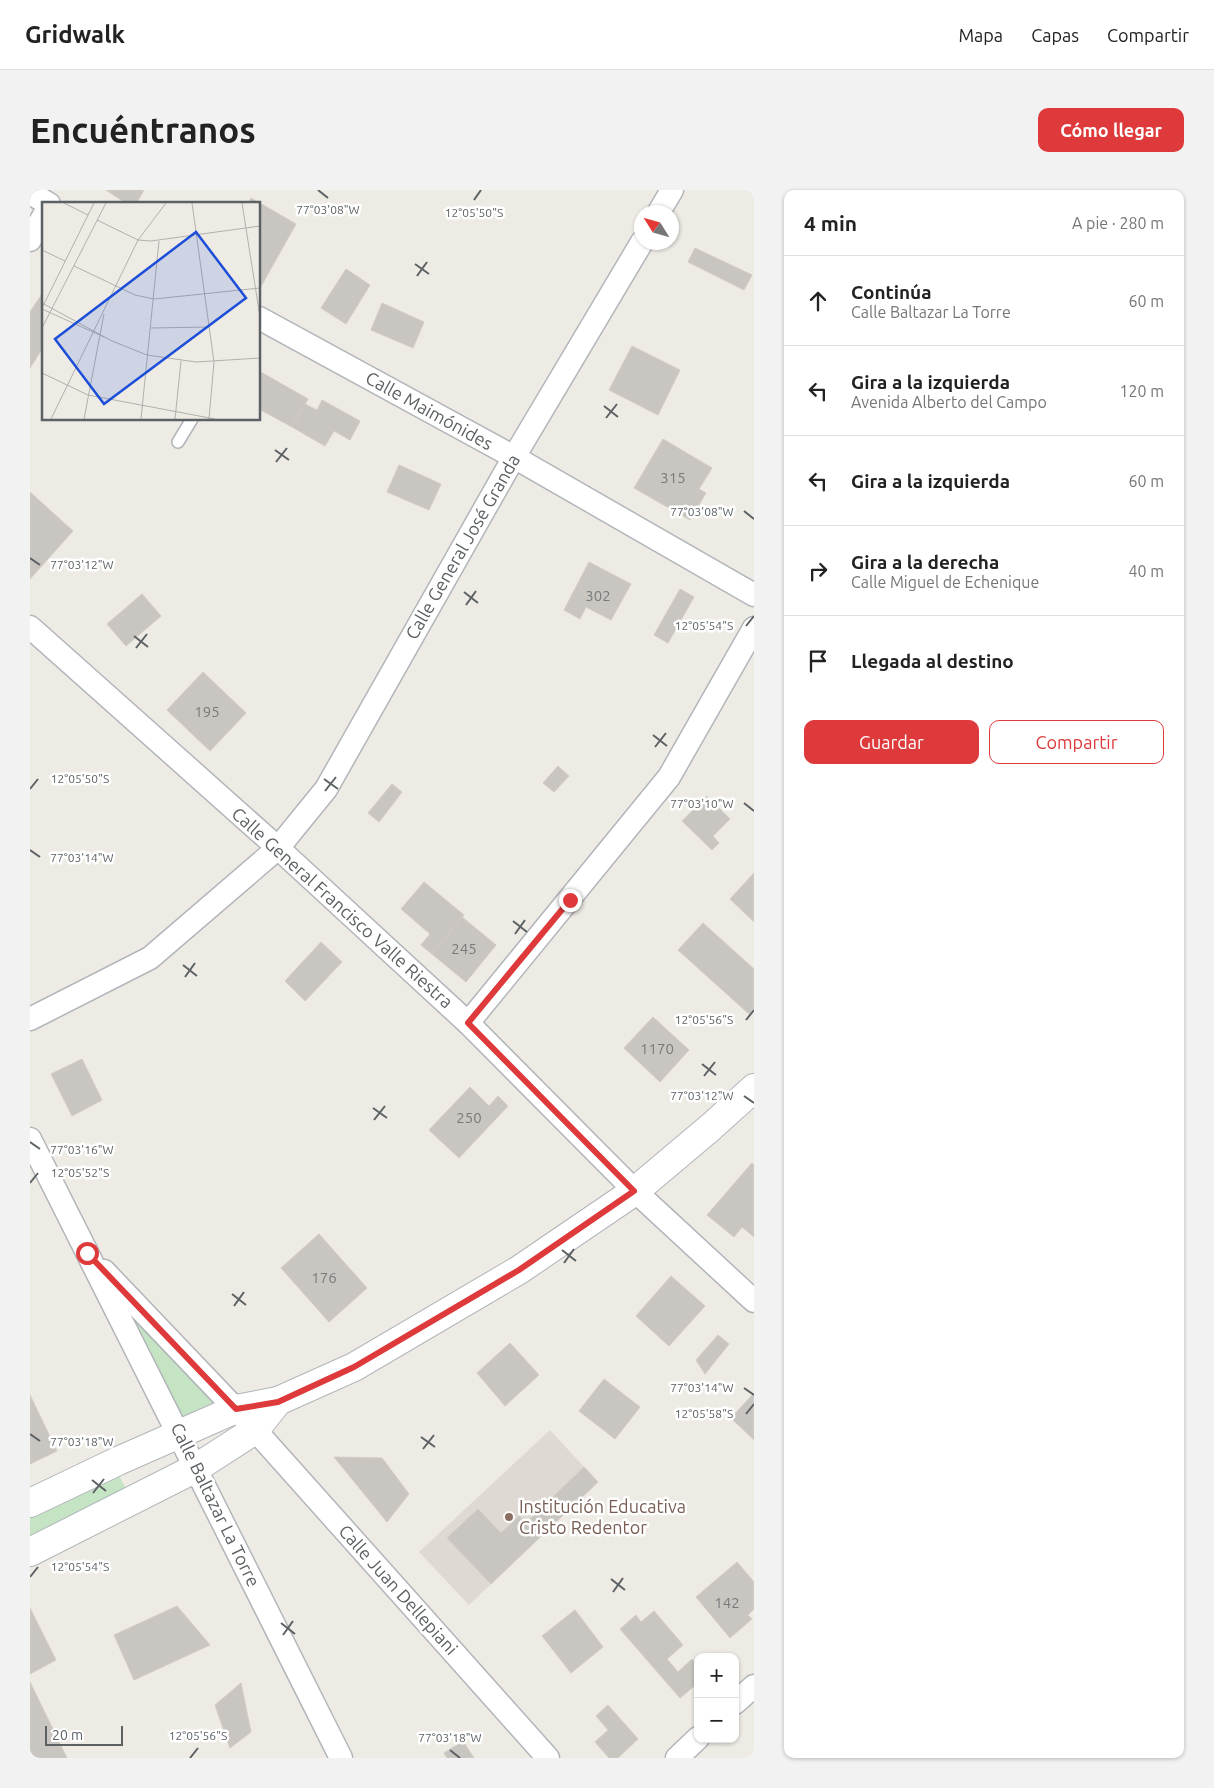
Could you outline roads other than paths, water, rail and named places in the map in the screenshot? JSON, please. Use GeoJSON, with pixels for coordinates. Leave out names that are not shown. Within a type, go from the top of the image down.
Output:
{"type":"FeatureCollection","features":[{"type":"Feature","properties":{"kind":"main road"},"geometry":{"type":"LineString","coordinates":[[30,1552],[196,1468],[246,1420],[278,1402],[354,1367],[519,1270],[634,1191],[711,1127],[754,1088]]}},
{"type":"Feature","properties":{"kind":"main road"},"geometry":{"type":"LineString","coordinates":[[30,1503],[180,1434],[246,1420]]}},
{"type":"Feature","properties":{"kind":"street"},"geometry":{"type":"LineString","coordinates":[[50,202],[57,190]]}},
{"type":"Feature","properties":{"kind":"street"},"geometry":{"type":"LineString","coordinates":[[663,205],[672,190]]}},
{"type":"Feature","properties":{"kind":"street"},"geometry":{"type":"LineString","coordinates":[[30,193],[46,202]]}},
{"type":"Feature","properties":{"kind":"street"},"geometry":{"type":"LineString","coordinates":[[30,240],[42,219]]}},
{"type":"Feature","properties":{"kind":"street","name":"Calle General José Granda"},"geometry":{"type":"LineString","coordinates":[[30,1019],[150,958],[278,848],[326,790],[514,457],[637,250]]}},
{"type":"Feature","properties":{"kind":"street","name":"Calle Maimónides"},"geometry":{"type":"LineString","coordinates":[[260,319],[514,457],[754,594]]}},
{"type":"Feature","properties":{"kind":"street","name":"Calle General Francisco Valle Riestra"},"geometry":{"type":"LineString","coordinates":[[30,627],[278,848],[468,1023],[634,1191],[754,1301]]}},
{"type":"Feature","properties":{"kind":"street"},"geometry":{"type":"LineString","coordinates":[[468,1023],[669,777],[754,628]]}},
{"type":"Feature","properties":{"kind":"street","name":"Calle Baltazar La Torre"},"geometry":{"type":"LineString","coordinates":[[30,1139],[180,1434],[341,1758]]}},
{"type":"Feature","properties":{"kind":"street","name":"Calle Baltazar La Torre"},"geometry":{"type":"LineString","coordinates":[[87,1253],[246,1420]]}},
{"type":"Feature","properties":{"kind":"street","name":"Calle Juan Dellepiani"},"geometry":{"type":"LineString","coordinates":[[246,1420],[548,1758]]}},
{"type":"Feature","properties":{"kind":"street"},"geometry":{"type":"LineString","coordinates":[[739,1699],[754,1686]]}},
{"type":"Feature","properties":{"kind":"street"},"geometry":{"type":"LineString","coordinates":[[677,1758],[694,1742]]}},
{"type":"Feature","properties":{"kind":"lane"},"geometry":{"type":"LineString","coordinates":[[178,442],[191,420]]}},
{"type":"Feature","properties":{"kind":"place","name":"Institución Educativa Cristo Redentor"},"geometry":{"type":"Point","coordinates":[509,1517]}}]}
